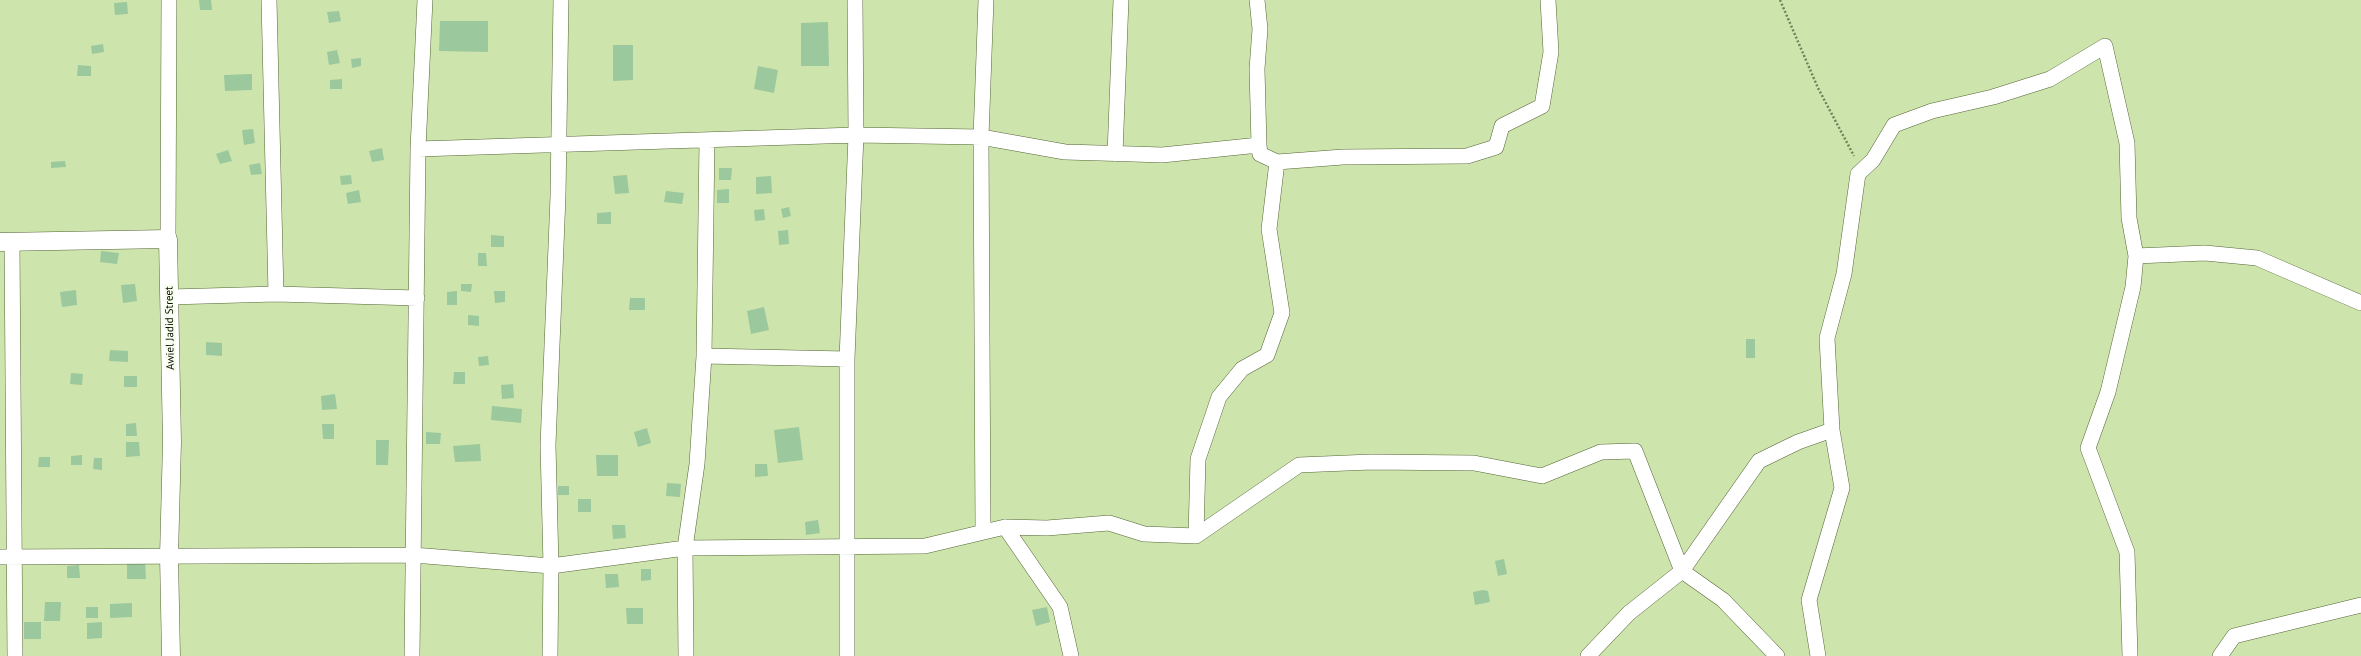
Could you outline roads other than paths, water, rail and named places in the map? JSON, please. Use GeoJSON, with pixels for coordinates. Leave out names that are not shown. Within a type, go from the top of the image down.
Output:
{"type":"FeatureCollection","features":[{"type":"Feature","properties":{"kind":"street","name":"Awiel Jadid Street"},"geometry":{"type":"LineString","coordinates":[[169,0],[168,239],[172,442],[169,556],[171,656]]}},
{"type":"Feature","properties":{"kind":"street"},"geometry":{"type":"LineString","coordinates":[[269,0],[276,294]]}},
{"type":"Feature","properties":{"kind":"street"},"geometry":{"type":"LineString","coordinates":[[412,656],[418,149],[424,0]]}},
{"type":"Feature","properties":{"kind":"street"},"geometry":{"type":"LineString","coordinates":[[550,656],[551,566],[548,444],[558,144],[561,0]]}},
{"type":"Feature","properties":{"kind":"street"},"geometry":{"type":"LineString","coordinates":[[847,656],[847,360],[856,134],[855,0]]}},
{"type":"Feature","properties":{"kind":"street"},"geometry":{"type":"LineString","coordinates":[[983,531],[980,137],[986,0]]}},
{"type":"Feature","properties":{"kind":"street"},"geometry":{"type":"LineString","coordinates":[[1115,154],[1121,0]]}},
{"type":"Feature","properties":{"kind":"street"},"geometry":{"type":"LineString","coordinates":[[1257,0],[1260,29],[1257,69],[1260,154],[1277,162],[1343,157],[1467,156],[1496,147],[1502,126],[1542,106],[1551,52],[1548,0]]}},
{"type":"Feature","properties":{"kind":"street"},"geometry":{"type":"LineString","coordinates":[[1818,656],[1809,600],[1842,488],[1832,430],[1827,338],[1844,274],[1858,174],[1874,160],[1894,125],[1932,111],[1993,96],[2050,79],[2105,46],[2127,143],[2129,218],[2136,256],[2133,287],[2108,392],[2088,448],[2127,552],[2130,656]]}},
{"type":"Feature","properties":{"kind":"street"},"geometry":{"type":"LineString","coordinates":[[418,149],[856,134],[980,137],[1065,152],[1115,154],[1162,155],[1259,145]]}},
{"type":"Feature","properties":{"kind":"street"},"geometry":{"type":"LineString","coordinates":[[686,656],[685,548],[698,464],[704,356],[707,140]]}},
{"type":"Feature","properties":{"kind":"street"},"geometry":{"type":"LineString","coordinates":[[1196,536],[1198,459],[1219,398],[1242,369],[1267,355],[1282,313],[1269,229],[1277,162]]}},
{"type":"Feature","properties":{"kind":"street"},"geometry":{"type":"LineString","coordinates":[[15,656],[7,557],[6,242],[168,239]]}},
{"type":"Feature","properties":{"kind":"street"},"geometry":{"type":"LineString","coordinates":[[2136,256],[2205,252],[2257,258],[2361,303]]}},
{"type":"Feature","properties":{"kind":"street"},"geometry":{"type":"LineString","coordinates":[[170,297],[276,294],[417,298]]}},
{"type":"Feature","properties":{"kind":"street"},"geometry":{"type":"LineString","coordinates":[[704,356],[847,360]]}},
{"type":"Feature","properties":{"kind":"street"},"geometry":{"type":"LineString","coordinates":[[1588,656],[1629,613],[1682,571],[1759,461],[1798,442],[1832,430]]}},
{"type":"Feature","properties":{"kind":"street"},"geometry":{"type":"LineString","coordinates":[[7,557],[412,555],[551,566],[685,548],[925,546],[1005,527],[1047,528],[1109,523],[1144,534],[1196,536],[1298,465],[1371,462],[1474,463],[1542,476],[1602,452],[1635,451],[1682,571],[1723,600],[1776,656]]}},
{"type":"Feature","properties":{"kind":"street"},"geometry":{"type":"LineString","coordinates":[[1005,527],[1060,607],[1071,656]]}},
{"type":"Feature","properties":{"kind":"street"},"geometry":{"type":"LineString","coordinates":[[2220,656],[2234,636],[2361,604]]}}]}
